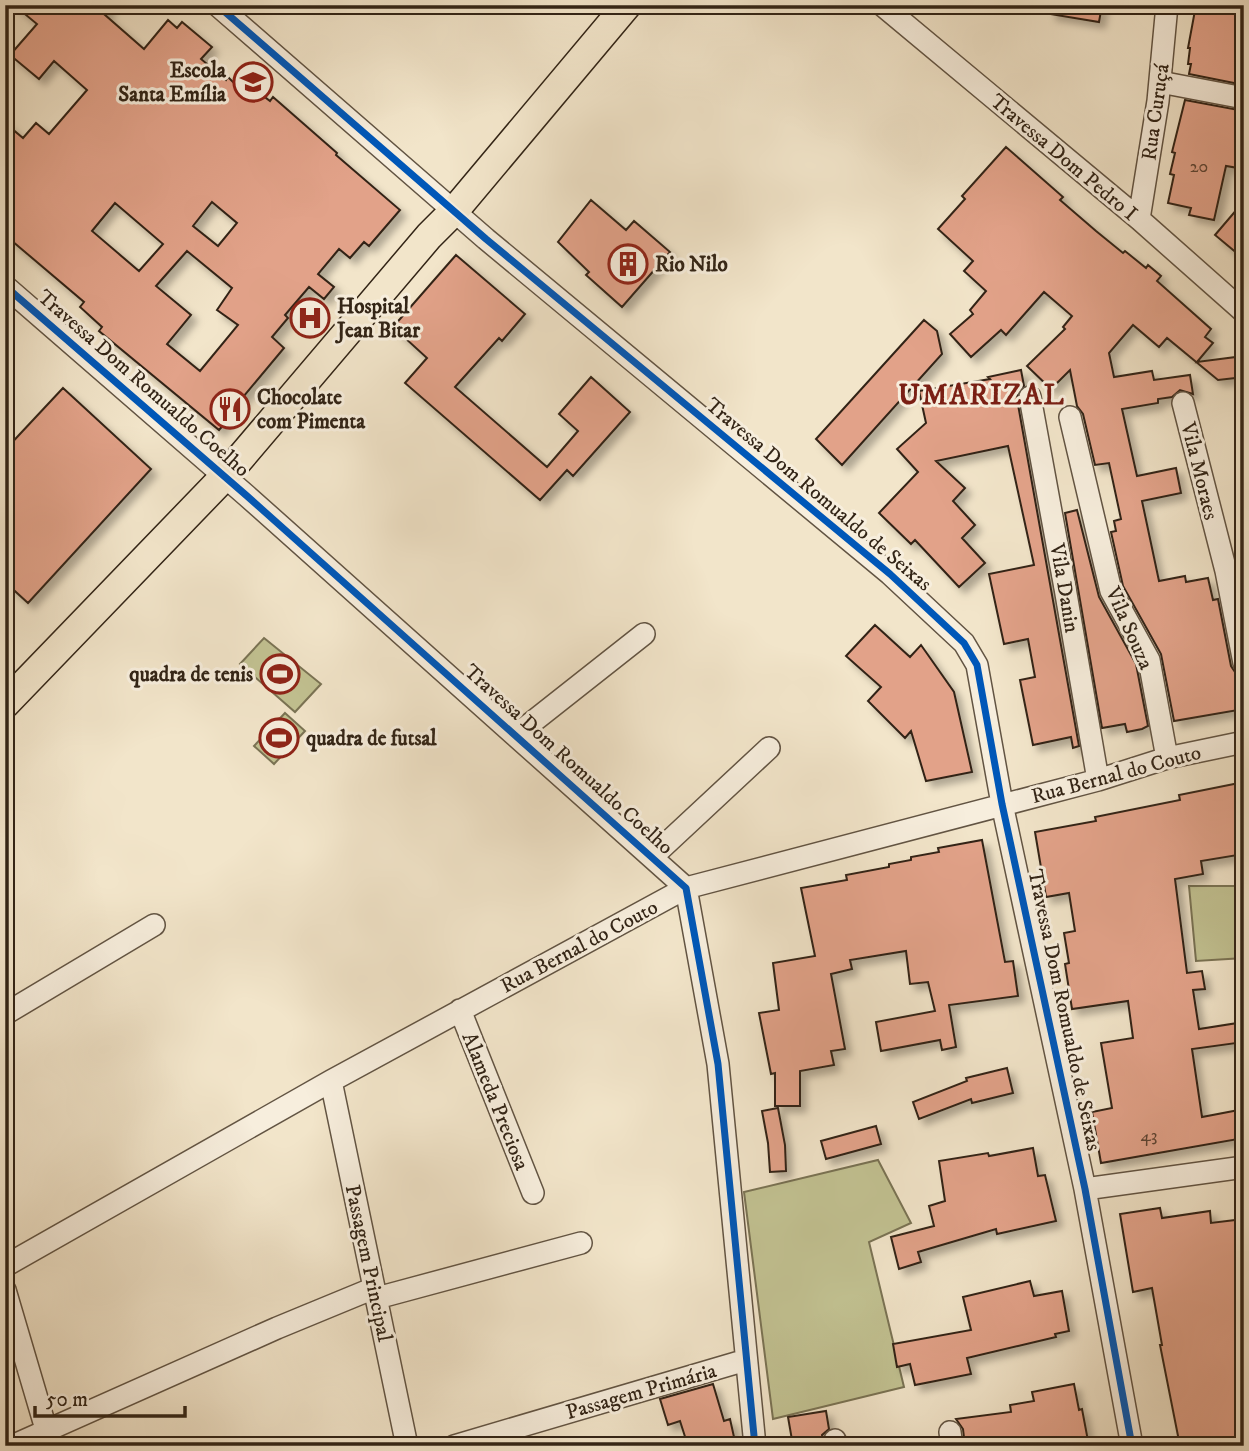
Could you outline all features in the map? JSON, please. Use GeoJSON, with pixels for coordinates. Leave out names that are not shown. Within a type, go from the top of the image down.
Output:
{"type":"FeatureCollection","features":[{"type":"Feature","properties":{"kind":"main road"},"geometry":{"type":"LineString","coordinates":[[5,704],[225,476],[429,236],[455,210],[627,5]]}},
{"type":"Feature","properties":{"kind":"street","name":"Travessa Dom Romualdo de Seixas"},"geometry":{"type":"LineString","coordinates":[[216,5],[486,239],[890,574],[964,643],[976,665],[1002,804],[1085,1189],[1132,1446]]}},
{"type":"Feature","properties":{"kind":"street","name":"Travessa Dom Pedro I"},"geometry":{"type":"LineString","coordinates":[[882,5],[1139,219],[1244,312]]}},
{"type":"Feature","properties":{"kind":"street","name":"Rua Curuçá"},"geometry":{"type":"LineString","coordinates":[[1139,219],[1160,82],[1167,5]]}},
{"type":"Feature","properties":{"kind":"street"},"geometry":{"type":"LineString","coordinates":[[1160,82],[1244,98]]}},
{"type":"Feature","properties":{"kind":"street","name":"Travessa Dom Romualdo Coelho"},"geometry":{"type":"LineString","coordinates":[[5,286],[225,476],[687,888]]}},
{"type":"Feature","properties":{"kind":"street","name":"Vila Danin"},"geometry":{"type":"LineString","coordinates":[[1030,397],[1098,780]]}},
{"type":"Feature","properties":{"kind":"street","name":"Vila Moraes"},"geometry":{"type":"LineString","coordinates":[[1183,402],[1226,570],[1244,663]]}},
{"type":"Feature","properties":{"kind":"street","name":"Vila Souza"},"geometry":{"type":"LineString","coordinates":[[1070,417],[1111,591],[1149,660],[1167,758]]}},
{"type":"Feature","properties":{"kind":"street"},"geometry":{"type":"LineString","coordinates":[[516,735],[645,634]]}},
{"type":"Feature","properties":{"kind":"street","name":"Rua Bernal do Couto"},"geometry":{"type":"LineString","coordinates":[[5,1266],[331,1081],[687,888],[1098,780],[1167,758],[1244,742]]}},
{"type":"Feature","properties":{"kind":"street"},"geometry":{"type":"LineString","coordinates":[[652,857],[769,748]]}},
{"type":"Feature","properties":{"kind":"street"},"geometry":{"type":"LineString","coordinates":[[687,888],[718,1064],[755,1446]]}},
{"type":"Feature","properties":{"kind":"street"},"geometry":{"type":"LineString","coordinates":[[5,1014],[154,925]]}},
{"type":"Feature","properties":{"kind":"street","name":"Alameda Preciosa"},"geometry":{"type":"LineString","coordinates":[[460,1010],[533,1193]]}},
{"type":"Feature","properties":{"kind":"street","name":"Passagem Principal"},"geometry":{"type":"LineString","coordinates":[[331,1081],[408,1446]]}},
{"type":"Feature","properties":{"kind":"street"},"geometry":{"type":"LineString","coordinates":[[1085,1189],[1244,1167]]}},
{"type":"Feature","properties":{"kind":"street"},"geometry":{"type":"LineString","coordinates":[[12,1446],[49,1438],[277,1328],[376,1293],[581,1243]]}},
{"type":"Feature","properties":{"kind":"street"},"geometry":{"type":"LineString","coordinates":[[5,1290],[49,1438]]}},
{"type":"Feature","properties":{"kind":"street","name":"Passagem Primária"},"geometry":{"type":"LineString","coordinates":[[454,1446],[747,1360]]}},
{"type":"Feature","properties":{"kind":"green space","name":"quadra de tenis"},"geometry":{"type":"Polygon","coordinates":[[[264,638],[321,684],[295,712],[240,664],[264,638]]]}},
{"type":"Feature","properties":{"kind":"green space","name":"quadra de futsal"},"geometry":{"type":"Polygon","coordinates":[[[285,713],[305,731],[274,764],[254,746],[285,713]]]}},
{"type":"Feature","properties":{"kind":"green space"},"geometry":{"type":"Polygon","coordinates":[[[1189,886],[1244,886],[1244,958],[1196,961],[1189,886]]]}},
{"type":"Feature","properties":{"kind":"green space"},"geometry":{"type":"Polygon","coordinates":[[[878,1160],[911,1223],[869,1242],[904,1387],[773,1419],[744,1192],[878,1160]]]}},
{"type":"Feature","properties":{"kind":"building"},"geometry":{"type":"Polygon","coordinates":[[[14,5],[111,5],[104,14],[144,49],[168,20],[177,28],[182,22],[212,47],[201,59],[226,80],[228,77],[234,83],[239,77],[270,101],[273,97],[400,210],[369,246],[364,242],[350,258],[339,249],[318,274],[334,287],[324,299],[309,287],[285,315],[288,318],[272,337],[284,348],[219,430],[99,331],[102,327],[80,307],[84,302],[5,235],[5,123],[23,138],[36,123],[49,134],[87,90],[54,61],[39,79],[10,55],[37,24],[14,5]],[[212,202],[193,226],[218,246],[237,223],[212,202]],[[115,203],[92,231],[139,271],[163,244],[115,203]],[[187,251],[156,286],[191,315],[167,344],[200,371],[238,325],[217,310],[232,288],[187,251]]]}},
{"type":"Feature","properties":{"kind":"building"},"geometry":{"type":"Polygon","coordinates":[[[1051,5],[1102,5],[1099,22],[1050,14],[1051,5]]]}},
{"type":"Feature","properties":{"kind":"building"},"geometry":{"type":"Polygon","coordinates":[[[1196,5],[1244,5],[1244,85],[1189,74],[1191,64],[1188,64],[1188,48],[1196,5]]]}},
{"type":"Feature","properties":{"kind":"building"},"geometry":{"type":"Polygon","coordinates":[[[1185,100],[1244,111],[1244,169],[1226,166],[1214,220],[1189,215],[1191,208],[1168,203],[1174,175],[1170,174],[1175,153],[1172,152],[1185,100]]]}},
{"type":"Feature","properties":{"kind":"building"},"geometry":{"type":"Polygon","coordinates":[[[1006,147],[1063,197],[1060,200],[1096,231],[1123,253],[1125,251],[1161,276],[1157,281],[1211,329],[1205,337],[1213,343],[1197,362],[1244,356],[1244,377],[1218,380],[1167,338],[1159,347],[1133,325],[1109,353],[1114,377],[1152,371],[1154,380],[1190,375],[1193,394],[1180,390],[1172,397],[1158,399],[1158,403],[1122,409],[1137,476],[1176,468],[1181,493],[1142,501],[1159,581],[1185,576],[1186,582],[1208,578],[1213,600],[1218,599],[1231,666],[1242,676],[1244,709],[1174,721],[1161,654],[1123,586],[1111,532],[1116,531],[1114,521],[1121,519],[1109,463],[1095,465],[1083,414],[1077,406],[1070,370],[1051,389],[1027,366],[1065,329],[1063,327],[1072,316],[1044,292],[1006,335],[1001,330],[971,357],[950,334],[973,314],[970,310],[986,291],[964,271],[973,261],[938,229],[965,199],[962,196],[1006,147]]]}},
{"type":"Feature","properties":{"kind":"building"},"geometry":{"type":"Polygon","coordinates":[[[591,200],[626,230],[634,221],[670,252],[622,307],[586,275],[589,272],[558,242],[591,200]]]}},
{"type":"Feature","properties":{"kind":"building"},"geometry":{"type":"Polygon","coordinates":[[[1244,201],[1244,259],[1215,235],[1244,201]]]}},
{"type":"Feature","properties":{"kind":"building"},"geometry":{"type":"Polygon","coordinates":[[[456,255],[525,314],[502,341],[499,338],[455,387],[547,467],[578,431],[559,414],[591,377],[630,412],[573,476],[567,470],[540,500],[405,383],[427,358],[393,327],[456,255]]]}},
{"type":"Feature","properties":{"kind":"building"},"geometry":{"type":"Polygon","coordinates":[[[924,320],[937,331],[942,354],[842,465],[816,439],[924,320]]]}},
{"type":"Feature","properties":{"kind":"building"},"geometry":{"type":"Polygon","coordinates":[[[1021,370],[1024,386],[1018,392],[1017,399],[1079,746],[1073,748],[1071,737],[1033,745],[1020,680],[1035,677],[1028,639],[1004,644],[989,574],[1034,565],[1008,446],[936,461],[965,488],[953,501],[975,525],[962,538],[985,563],[959,587],[915,540],[911,544],[879,513],[918,472],[897,449],[926,423],[919,391],[990,379],[988,377],[1021,370]]]}},
{"type":"Feature","properties":{"kind":"building"},"geometry":{"type":"Polygon","coordinates":[[[63,388],[151,469],[28,603],[5,582],[5,450],[63,388]]]}},
{"type":"Feature","properties":{"kind":"building"},"geometry":{"type":"Polygon","coordinates":[[[1077,510],[1099,597],[1136,664],[1148,726],[1142,729],[1127,732],[1125,724],[1102,728],[1065,513],[1077,510]]]}},
{"type":"Feature","properties":{"kind":"building"},"geometry":{"type":"Polygon","coordinates":[[[875,625],[910,657],[921,645],[954,692],[972,772],[926,781],[911,731],[905,738],[868,701],[881,687],[846,656],[875,625]]]}},
{"type":"Feature","properties":{"kind":"building"},"geometry":{"type":"Polygon","coordinates":[[[1244,782],[1244,854],[1201,861],[1203,874],[1175,879],[1187,973],[1202,971],[1205,989],[1193,990],[1199,1029],[1244,1022],[1244,1042],[1192,1049],[1202,1117],[1244,1109],[1244,1138],[1101,1163],[1092,1112],[1112,1108],[1101,1043],[1133,1038],[1128,1001],[1072,1009],[1065,964],[1069,963],[1064,933],[1075,931],[1069,893],[1046,897],[1035,832],[1096,821],[1095,817],[1180,800],[1179,795],[1244,782]]]}},
{"type":"Feature","properties":{"kind":"building"},"geometry":{"type":"Polygon","coordinates":[[[982,840],[1005,962],[1013,961],[1018,996],[949,1005],[956,1047],[942,1050],[940,1040],[881,1051],[876,1022],[935,1011],[928,982],[910,984],[906,951],[850,960],[852,969],[831,974],[845,1049],[831,1051],[834,1065],[800,1071],[800,1106],[775,1106],[775,1073],[771,1074],[759,1013],[779,1010],[773,963],[815,956],[801,888],[847,880],[846,875],[889,867],[889,864],[911,860],[911,857],[939,852],[938,848],[982,840]]]}},
{"type":"Feature","properties":{"kind":"building"},"geometry":{"type":"Polygon","coordinates":[[[1007,1068],[1013,1093],[972,1103],[971,1099],[919,1119],[913,1102],[967,1081],[966,1078],[1007,1068]]]}},
{"type":"Feature","properties":{"kind":"building"},"geometry":{"type":"Polygon","coordinates":[[[778,1108],[785,1145],[786,1171],[770,1172],[762,1111],[778,1108]]]}},
{"type":"Feature","properties":{"kind":"building"},"geometry":{"type":"Polygon","coordinates":[[[876,1126],[881,1144],[826,1159],[821,1141],[876,1126]]]}},
{"type":"Feature","properties":{"kind":"building"},"geometry":{"type":"Polygon","coordinates":[[[1033,1148],[1038,1176],[1045,1175],[1056,1221],[997,1234],[996,1229],[918,1252],[921,1262],[899,1269],[891,1237],[934,1226],[929,1206],[945,1201],[939,1161],[1033,1148]]]}},
{"type":"Feature","properties":{"kind":"building"},"geometry":{"type":"Polygon","coordinates":[[[1160,1208],[1162,1218],[1210,1211],[1211,1223],[1244,1219],[1244,1446],[1180,1446],[1152,1288],[1133,1292],[1120,1214],[1160,1208]]]}},
{"type":"Feature","properties":{"kind":"building"},"geometry":{"type":"Polygon","coordinates":[[[1030,1281],[1034,1296],[1062,1291],[1069,1331],[1055,1334],[1056,1337],[967,1358],[971,1374],[915,1385],[910,1364],[897,1367],[893,1344],[971,1330],[963,1297],[1030,1281]]]}},
{"type":"Feature","properties":{"kind":"building"},"geometry":{"type":"Polygon","coordinates":[[[713,1384],[724,1421],[730,1419],[736,1446],[688,1446],[680,1421],[668,1425],[660,1399],[713,1384]]]}},
{"type":"Feature","properties":{"kind":"building"},"geometry":{"type":"Polygon","coordinates":[[[1074,1384],[1089,1446],[965,1446],[963,1429],[956,1419],[1011,1412],[1010,1405],[1034,1401],[1032,1392],[1074,1384]]]}},
{"type":"Feature","properties":{"kind":"building"},"geometry":{"type":"Polygon","coordinates":[[[826,1411],[829,1429],[822,1435],[823,1446],[796,1446],[795,1440],[792,1440],[788,1417],[826,1411]]]}},
{"type":"Feature","properties":{"kind":"cycle path"},"geometry":{"type":"LineString","coordinates":[[217,5],[486,239],[890,574],[964,643],[977,665],[1002,804],[1085,1189],[1132,1446]]}},
{"type":"Feature","properties":{"kind":"cycle path"},"geometry":{"type":"LineString","coordinates":[[5,286],[247,496],[686,888],[718,1064],[755,1446]]}},
{"type":"Feature","properties":{"kind":"place","name":"Escola Santa Emília"},"geometry":{"type":"Point","coordinates":[253,82]}},
{"type":"Feature","properties":{"kind":"place","name":"Rio Nilo"},"geometry":{"type":"Point","coordinates":[628,264]}},
{"type":"Feature","properties":{"kind":"place","name":"Hospital Jean Bitar"},"geometry":{"type":"Point","coordinates":[310,318]}},
{"type":"Feature","properties":{"kind":"place","name":"Chocolate com Pimenta"},"geometry":{"type":"Point","coordinates":[230,409]}},
{"type":"Feature","properties":{"kind":"place","name":"quadra de tenis"},"geometry":{"type":"Point","coordinates":[280,674]}},
{"type":"Feature","properties":{"kind":"place","name":"quadra de futsal"},"geometry":{"type":"Point","coordinates":[279,738]}},
{"type":"Feature","properties":{"kind":"district","name":"UMARIZAL"},"geometry":{"type":"Point","coordinates":[982,394]}}]}
